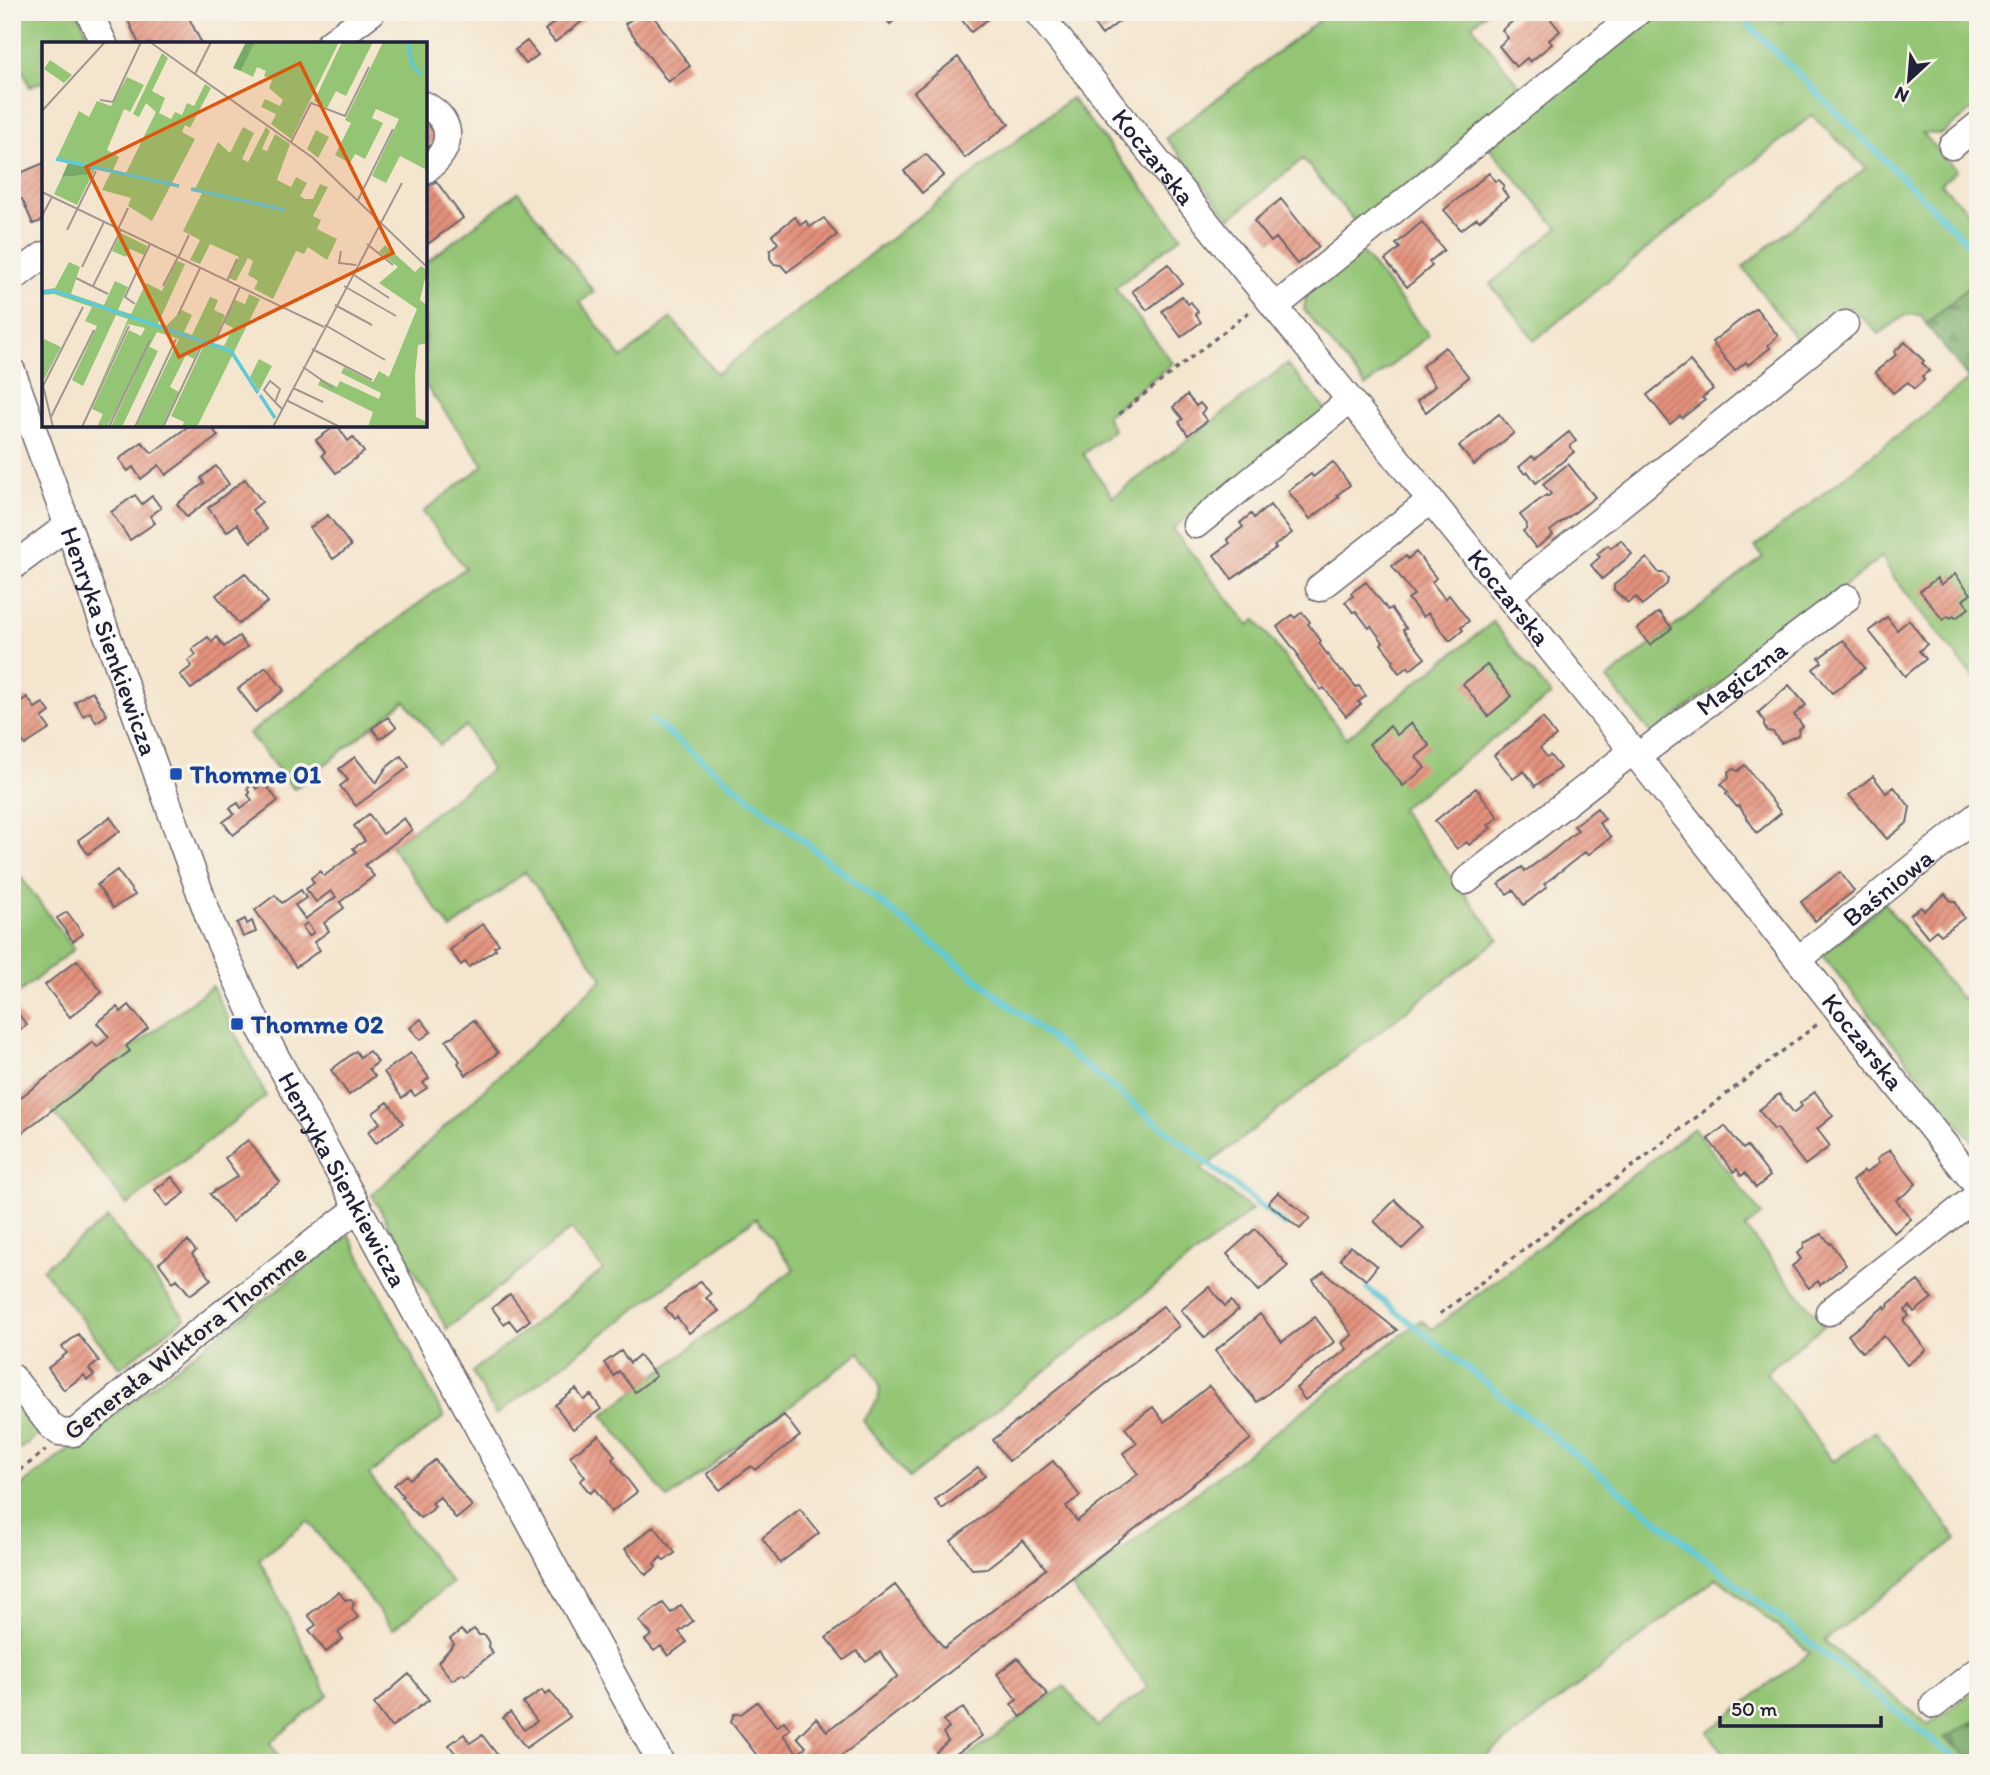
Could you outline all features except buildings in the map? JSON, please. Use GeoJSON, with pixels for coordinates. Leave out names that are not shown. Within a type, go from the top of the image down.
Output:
{"type":"FeatureCollection","features":[{"type":"Feature","properties":{"kind":"street"},"geometry":{"type":"LineString","coordinates":[[89,12],[103,42]]}},
{"type":"Feature","properties":{"kind":"street"},"geometry":{"type":"LineString","coordinates":[[332,42],[372,12]]}},
{"type":"Feature","properties":{"kind":"street","name":"Koczarska"},"geometry":{"type":"LineString","coordinates":[[1037,12],[1838,1009],[1974,1173]]}},
{"type":"Feature","properties":{"kind":"street"},"geometry":{"type":"LineString","coordinates":[[1271,303],[1638,12]]}},
{"type":"Feature","properties":{"kind":"street"},"geometry":{"type":"LineString","coordinates":[[427,106],[446,122],[448,136],[438,161],[427,169]]}},
{"type":"Feature","properties":{"kind":"street"},"geometry":{"type":"LineString","coordinates":[[1952,146],[1978,125]]}},
{"type":"Feature","properties":{"kind":"street"},"geometry":{"type":"LineString","coordinates":[[12,279],[42,257]]}},
{"type":"Feature","properties":{"kind":"street"},"geometry":{"type":"LineString","coordinates":[[1507,595],[1845,324]]}},
{"type":"Feature","properties":{"kind":"street","name":"Henryka Sienkiewicza"},"geometry":{"type":"LineString","coordinates":[[12,371],[211,923],[252,1013],[661,1763]]}},
{"type":"Feature","properties":{"kind":"street"},"geometry":{"type":"LineString","coordinates":[[1196,525],[1350,400]]}},
{"type":"Feature","properties":{"kind":"street"},"geometry":{"type":"LineString","coordinates":[[1319,588],[1431,500]]}},
{"type":"Feature","properties":{"kind":"street"},"geometry":{"type":"LineString","coordinates":[[12,567],[68,526]]}},
{"type":"Feature","properties":{"kind":"street","name":"Magiczna"},"geometry":{"type":"LineString","coordinates":[[1466,881],[1847,598]]}},
{"type":"Feature","properties":{"kind":"street","name":"Baśniowa"},"geometry":{"type":"LineString","coordinates":[[1799,959],[1978,815]]}},
{"type":"Feature","properties":{"kind":"street"},"geometry":{"type":"LineString","coordinates":[[1829,1312],[1978,1195]]}},
{"type":"Feature","properties":{"kind":"street","name":"Generała Wiktora Thomme"},"geometry":{"type":"LineString","coordinates":[[67,1434],[74,1433],[191,1337],[358,1208]]}},
{"type":"Feature","properties":{"kind":"street"},"geometry":{"type":"LineString","coordinates":[[12,1377],[51,1426],[67,1434]]}},
{"type":"Feature","properties":{"kind":"street"},"geometry":{"type":"LineString","coordinates":[[1934,1705],[1978,1670]]}},
{"type":"Feature","properties":{"kind":"path"},"geometry":{"type":"LineString","coordinates":[[1119,414],[1271,303]]}},
{"type":"Feature","properties":{"kind":"path"},"geometry":{"type":"LineString","coordinates":[[1440,1314],[1838,1009]]}},
{"type":"Feature","properties":{"kind":"path","name":"Generała Wiktora Thomme"},"geometry":{"type":"LineString","coordinates":[[12,1477],[67,1434]]}},
{"type":"Feature","properties":{"kind":"green space"},"geometry":{"type":"Polygon","coordinates":[[[12,12],[77,12],[92,42],[42,42],[42,82],[30,87],[12,44],[12,12]]]}},
{"type":"Feature","properties":{"kind":"green space"},"geometry":{"type":"Polygon","coordinates":[[[1330,12],[1487,12],[1472,25],[1526,94],[1359,227],[1303,159],[1230,218],[1166,138],[1330,12]]]}},
{"type":"Feature","properties":{"kind":"green space"},"geometry":{"type":"Polygon","coordinates":[[[1646,12],[1770,12],[1780,23],[1791,12],[1978,12],[1978,105],[1942,134],[1922,133],[1957,170],[1941,184],[1978,221],[1978,279],[1926,324],[1921,315],[1906,315],[1879,334],[1851,307],[1801,346],[1743,267],[1866,168],[1812,115],[1535,340],[1490,284],[1558,228],[1489,147],[1646,12]]]}},
{"type":"Feature","properties":{"kind":"green space"},"geometry":{"type":"Polygon","coordinates":[[[1071,98],[1182,236],[1115,288],[1173,363],[1106,416],[1114,430],[1083,454],[1113,497],[1287,364],[1327,411],[1172,529],[1249,625],[1256,620],[1346,738],[1493,622],[1551,695],[1400,809],[1499,939],[1201,1170],[1252,1210],[909,1478],[863,1421],[877,1401],[880,1386],[860,1352],[668,1499],[603,1415],[794,1269],[756,1218],[496,1415],[472,1372],[603,1270],[571,1229],[447,1329],[372,1195],[603,978],[525,872],[451,929],[391,846],[491,770],[466,726],[440,745],[405,701],[294,789],[249,734],[465,568],[423,512],[484,465],[427,388],[427,261],[518,192],[594,292],[580,302],[622,358],[671,318],[717,374],[1071,98]]]}},
{"type":"Feature","properties":{"kind":"green space"},"geometry":{"type":"Polygon","coordinates":[[[1359,249],[1429,335],[1366,386],[1304,310],[1306,292],[1359,249]]]}},
{"type":"Feature","properties":{"kind":"green space"},"geometry":{"type":"Polygon","coordinates":[[[1978,279],[1978,372],[1969,379],[1926,324],[1978,279]]]}},
{"type":"Feature","properties":{"kind":"green space"},"geometry":{"type":"Polygon","coordinates":[[[1978,372],[1978,675],[1974,678],[1892,575],[1882,557],[1652,735],[1607,679],[1763,557],[1755,547],[1978,372]]]}},
{"type":"Feature","properties":{"kind":"green space"},"geometry":{"type":"Polygon","coordinates":[[[12,865],[74,949],[12,998],[12,865]]]}},
{"type":"Feature","properties":{"kind":"green space"},"geometry":{"type":"Polygon","coordinates":[[[1884,903],[1961,999],[1978,986],[1978,1148],[1822,955],[1884,903]]]}},
{"type":"Feature","properties":{"kind":"green space"},"geometry":{"type":"Polygon","coordinates":[[[212,986],[266,1096],[127,1205],[52,1110],[212,986]]]}},
{"type":"Feature","properties":{"kind":"green space"},"geometry":{"type":"Polygon","coordinates":[[[1694,1128],[1762,1215],[1745,1228],[1824,1325],[1766,1372],[1833,1462],[1875,1431],[1957,1539],[1824,1641],[1929,1725],[1978,1688],[1978,1719],[1945,1738],[1976,1763],[1732,1763],[1707,1732],[1810,1653],[1717,1578],[1478,1763],[959,1763],[1064,1686],[1097,1727],[1148,1687],[1072,1588],[1421,1320],[1433,1329],[1694,1128]]]}},
{"type":"Feature","properties":{"kind":"green space"},"geometry":{"type":"Polygon","coordinates":[[[108,1218],[185,1318],[120,1368],[42,1269],[108,1218]]]}},
{"type":"Feature","properties":{"kind":"green space"},"geometry":{"type":"Polygon","coordinates":[[[349,1235],[444,1417],[369,1475],[452,1583],[393,1629],[308,1521],[259,1559],[328,1695],[270,1743],[284,1763],[12,1763],[12,1493],[349,1235]]]}},
{"type":"Feature","properties":{"kind":"green space"},"geometry":{"type":"Polygon","coordinates":[[[12,1397],[40,1433],[12,1455],[12,1397]]]}},
{"type":"Feature","properties":{"kind":"green space"},"geometry":{"type":"Polygon","coordinates":[[[1978,1719],[1978,1763],[1976,1763],[1945,1738],[1978,1719]]]}},
{"type":"Feature","properties":{"kind":"waterway"},"geometry":{"type":"LineString","coordinates":[[1736,12],[1978,253]]}},
{"type":"Feature","properties":{"kind":"waterway"},"geometry":{"type":"LineString","coordinates":[[652,720],[1285,1225]]}},
{"type":"Feature","properties":{"kind":"waterway"},"geometry":{"type":"LineString","coordinates":[[1367,1288],[1961,1763]]}},
{"type":"Feature","properties":{"kind":"place","name":"Thomme 01"},"geometry":{"type":"Point","coordinates":[176,774]}},
{"type":"Feature","properties":{"kind":"place","name":"Thomme 02"},"geometry":{"type":"Point","coordinates":[237,1024]}}]}
